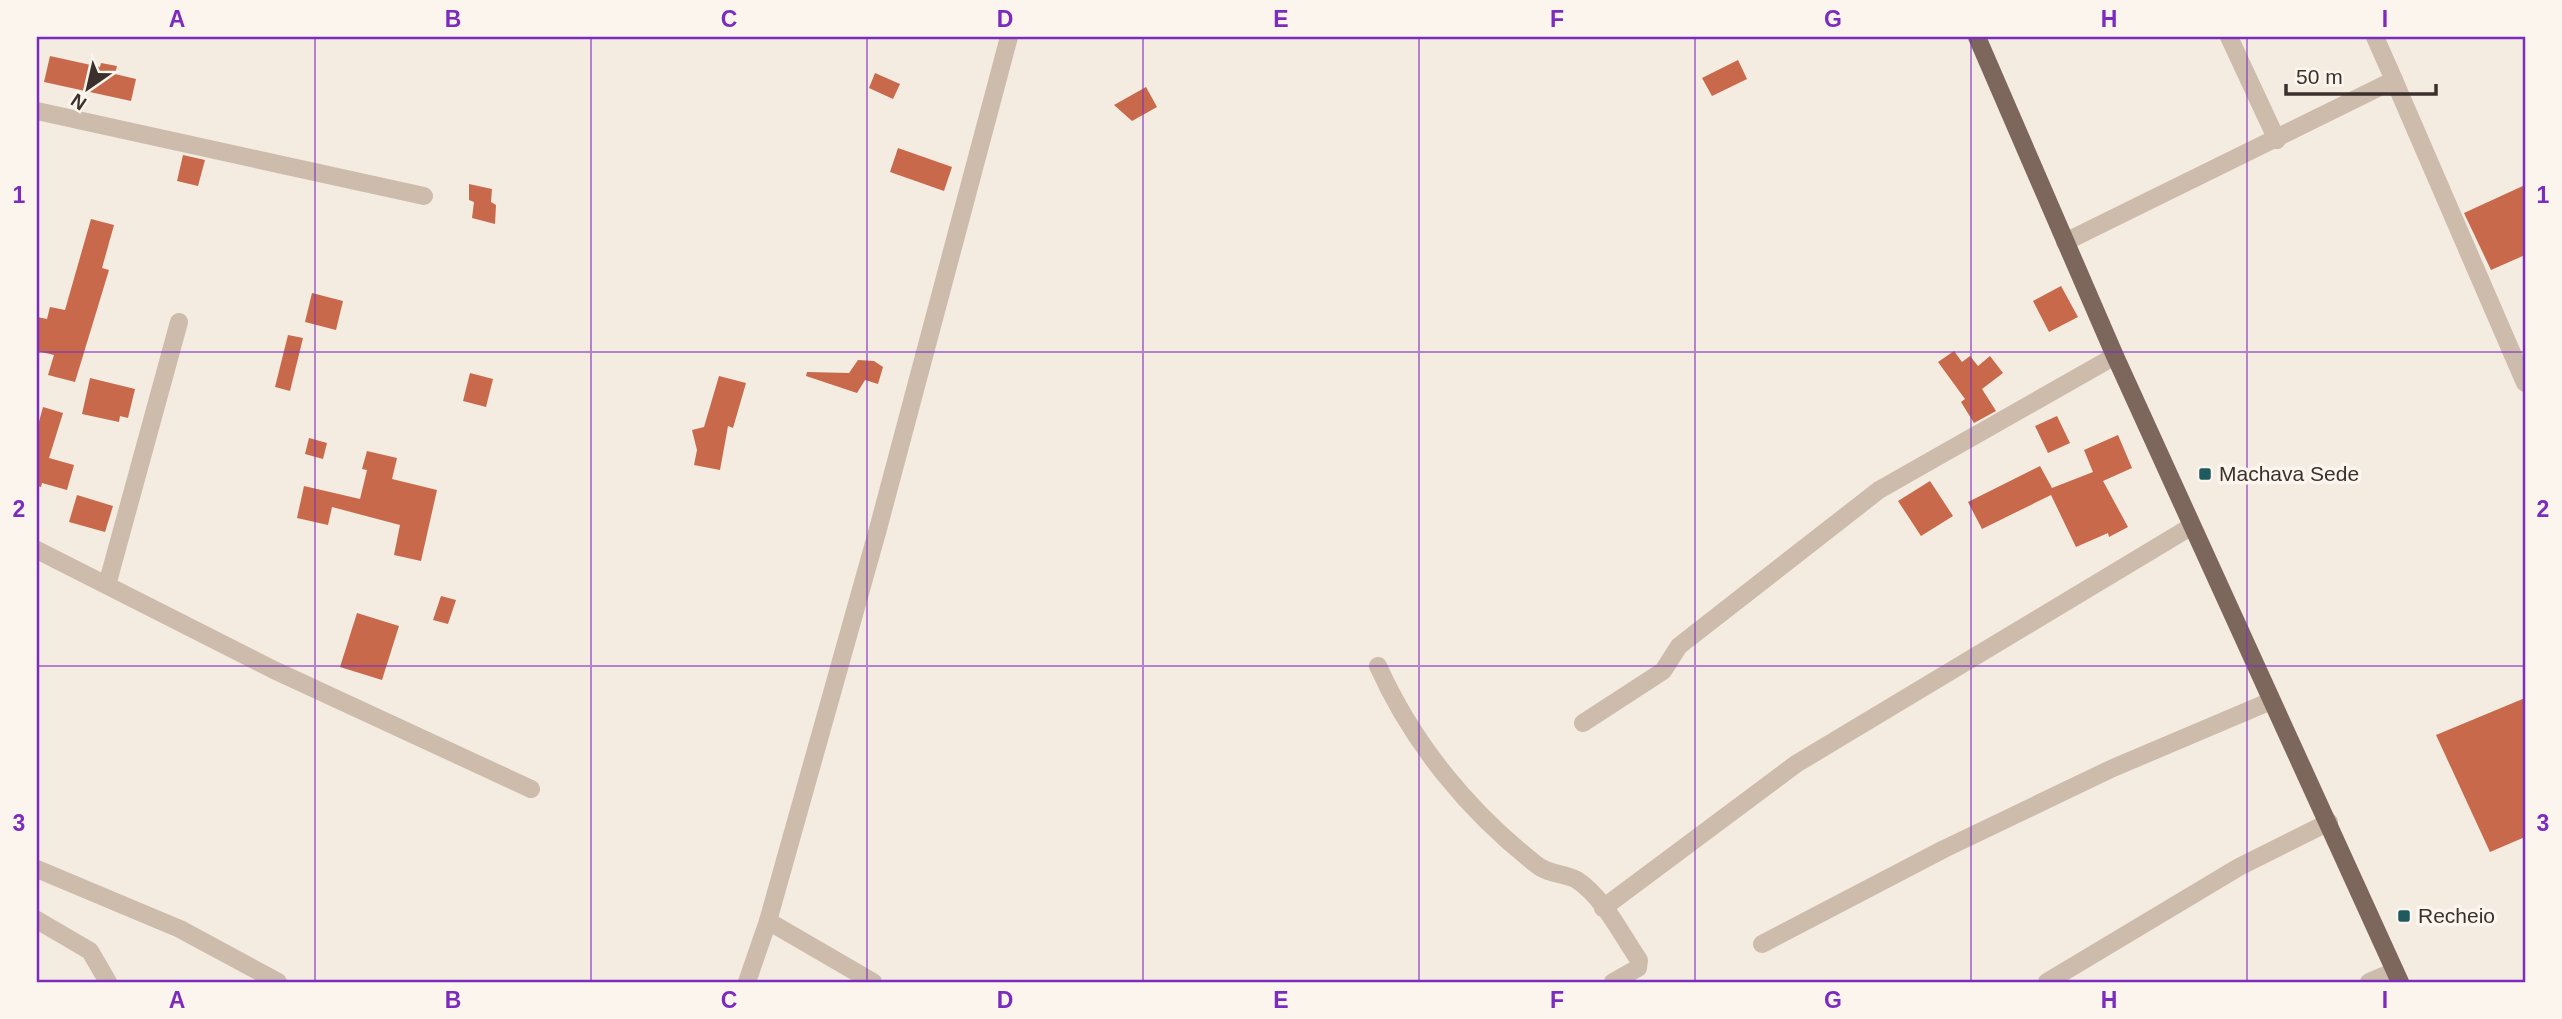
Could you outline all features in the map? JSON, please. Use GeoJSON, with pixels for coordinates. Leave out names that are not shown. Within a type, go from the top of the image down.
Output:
{"type":"FeatureCollection","features":[{"type":"Feature","properties":{"kind":"main road"},"geometry":{"type":"LineString","coordinates":[[1977,37],[2115,356],[2397,976]]}},
{"type":"Feature","properties":{"kind":"street"},"geometry":{"type":"LineString","coordinates":[[747,982],[768,921],[878,529],[1009,37]]}},
{"type":"Feature","properties":{"kind":"street"},"geometry":{"type":"LineString","coordinates":[[2229,37],[2277,140]]}},
{"type":"Feature","properties":{"kind":"street"},"geometry":{"type":"LineString","coordinates":[[2375,37],[2525,383]]}},
{"type":"Feature","properties":{"kind":"street"},"geometry":{"type":"LineString","coordinates":[[2065,242],[2277,140],[2394,80]]}},
{"type":"Feature","properties":{"kind":"street"},"geometry":{"type":"LineString","coordinates":[[37,111],[424,196]]}},
{"type":"Feature","properties":{"kind":"street"},"geometry":{"type":"LineString","coordinates":[[107,585],[179,321]]}},
{"type":"Feature","properties":{"kind":"street"},"geometry":{"type":"LineString","coordinates":[[1583,723],[1663,671],[1679,646],[1879,491],[2115,356]]}},
{"type":"Feature","properties":{"kind":"street"},"geometry":{"type":"LineString","coordinates":[[1603,908],[1796,764],[2192,526]]}},
{"type":"Feature","properties":{"kind":"street"},"geometry":{"type":"LineString","coordinates":[[37,550],[274,670],[531,789]]}},
{"type":"Feature","properties":{"kind":"street"},"geometry":{"type":"LineString","coordinates":[[1378,666],[1395,703],[1427,755],[1469,802],[1538,867],[1576,880],[1603,908],[1639,960],[1638,968],[1613,982]]}},
{"type":"Feature","properties":{"kind":"street"},"geometry":{"type":"LineString","coordinates":[[1762,944],[1944,849],[2113,768],[2271,701]]}},
{"type":"Feature","properties":{"kind":"street"},"geometry":{"type":"LineString","coordinates":[[2047,982],[2239,867],[2329,822]]}},
{"type":"Feature","properties":{"kind":"street"},"geometry":{"type":"LineString","coordinates":[[37,869],[180,929],[278,982]]}},
{"type":"Feature","properties":{"kind":"street"},"geometry":{"type":"LineString","coordinates":[[37,920],[90,950],[108,982]]}},
{"type":"Feature","properties":{"kind":"street"},"geometry":{"type":"LineString","coordinates":[[768,921],[873,982]]}},
{"type":"Feature","properties":{"kind":"street"},"geometry":{"type":"LineString","coordinates":[[2369,982],[2397,976]]}},
{"type":"Feature","properties":{"kind":"building"},"geometry":{"type":"Polygon","coordinates":[[[50,56],[100,67],[101,63],[117,66],[115,74],[136,79],[131,101],[44,82],[50,56]]]}},
{"type":"Feature","properties":{"kind":"building"},"geometry":{"type":"Polygon","coordinates":[[[1738,60],[1747,79],[1712,96],[1702,78],[1738,60]]]}},
{"type":"Feature","properties":{"kind":"building"},"geometry":{"type":"Polygon","coordinates":[[[875,73],[900,84],[893,99],[869,88],[875,73]]]}},
{"type":"Feature","properties":{"kind":"building"},"geometry":{"type":"Polygon","coordinates":[[[1146,87],[1157,107],[1132,121],[1114,105],[1146,87]]]}},
{"type":"Feature","properties":{"kind":"building"},"geometry":{"type":"Polygon","coordinates":[[[898,148],[952,167],[944,191],[890,172],[898,148]]]}},
{"type":"Feature","properties":{"kind":"building"},"geometry":{"type":"Polygon","coordinates":[[[183,155],[205,160],[198,186],[177,181],[183,155]]]}},
{"type":"Feature","properties":{"kind":"building"},"geometry":{"type":"Polygon","coordinates":[[[469,184],[492,189],[491,202],[496,205],[495,224],[472,218],[474,202],[469,200],[469,184]]]}},
{"type":"Feature","properties":{"kind":"building"},"geometry":{"type":"Polygon","coordinates":[[[2525,185],[2525,255],[2491,270],[2464,213],[2525,185]]]}},
{"type":"Feature","properties":{"kind":"building"},"geometry":{"type":"Polygon","coordinates":[[[91,219],[114,225],[102,268],[109,270],[75,382],[48,375],[54,355],[37,351],[37,317],[47,319],[50,307],[65,310],[91,219]]]}},
{"type":"Feature","properties":{"kind":"building"},"geometry":{"type":"Polygon","coordinates":[[[2061,286],[2078,317],[2049,332],[2033,301],[2061,286]]]}},
{"type":"Feature","properties":{"kind":"building"},"geometry":{"type":"Polygon","coordinates":[[[312,293],[343,301],[336,330],[305,322],[312,293]]]}},
{"type":"Feature","properties":{"kind":"building"},"geometry":{"type":"Polygon","coordinates":[[[288,335],[303,338],[290,391],[275,387],[288,335]]]}},
{"type":"Feature","properties":{"kind":"building"},"geometry":{"type":"Polygon","coordinates":[[[1954,351],[1962,362],[1970,356],[1978,366],[1990,356],[2003,373],[1982,389],[1996,411],[1974,423],[1961,402],[1965,399],[1938,362],[1954,351]]]}},
{"type":"Feature","properties":{"kind":"building"},"geometry":{"type":"Polygon","coordinates":[[[858,360],[874,361],[883,367],[878,384],[865,380],[857,393],[806,376],[807,372],[849,373],[858,360]]]}},
{"type":"Feature","properties":{"kind":"building"},"geometry":{"type":"Polygon","coordinates":[[[470,373],[493,379],[486,407],[463,401],[470,373]]]}},
{"type":"Feature","properties":{"kind":"building"},"geometry":{"type":"Polygon","coordinates":[[[719,376],[746,383],[733,428],[728,426],[720,470],[694,465],[697,450],[692,430],[704,427],[719,376]]]}},
{"type":"Feature","properties":{"kind":"building"},"geometry":{"type":"Polygon","coordinates":[[[90,378],[135,389],[128,418],[120,416],[119,422],[82,414],[90,378]]]}},
{"type":"Feature","properties":{"kind":"building"},"geometry":{"type":"Polygon","coordinates":[[[43,407],[63,413],[49,458],[74,465],[67,490],[42,483],[41,487],[37,486],[37,429],[43,407]]]}},
{"type":"Feature","properties":{"kind":"building"},"geometry":{"type":"Polygon","coordinates":[[[2057,416],[2070,443],[2048,453],[2035,426],[2057,416]]]}},
{"type":"Feature","properties":{"kind":"building"},"geometry":{"type":"Polygon","coordinates":[[[2118,435],[2132,468],[2103,481],[2128,527],[2109,537],[2108,533],[2076,547],[2051,495],[1982,529],[1968,502],[2040,466],[2052,488],[2093,472],[2084,450],[2118,435]]]}},
{"type":"Feature","properties":{"kind":"building"},"geometry":{"type":"Polygon","coordinates":[[[309,438],[327,443],[323,459],[305,454],[309,438]]]}},
{"type":"Feature","properties":{"kind":"building"},"geometry":{"type":"Polygon","coordinates":[[[367,451],[397,458],[392,479],[437,490],[421,561],[394,555],[400,525],[332,507],[328,525],[297,518],[304,486],[360,499],[367,470],[362,469],[367,451]]]}},
{"type":"Feature","properties":{"kind":"building"},"geometry":{"type":"Polygon","coordinates":[[[1930,481],[1953,516],[1921,536],[1898,501],[1930,481]]]}},
{"type":"Feature","properties":{"kind":"building"},"geometry":{"type":"Polygon","coordinates":[[[77,495],[113,506],[105,532],[69,522],[77,495]]]}},
{"type":"Feature","properties":{"kind":"building"},"geometry":{"type":"Polygon","coordinates":[[[441,596],[456,600],[448,624],[433,620],[441,596]]]}},
{"type":"Feature","properties":{"kind":"building"},"geometry":{"type":"Polygon","coordinates":[[[357,613],[399,626],[382,680],[340,667],[357,613]]]}},
{"type":"Feature","properties":{"kind":"building"},"geometry":{"type":"Polygon","coordinates":[[[2525,698],[2525,837],[2490,852],[2436,735],[2525,698]]]}},
{"type":"Feature","properties":{"kind":"place","name":"Machava Sede"},"geometry":{"type":"Point","coordinates":[2205,474]}},
{"type":"Feature","properties":{"kind":"place","name":"Recheio"},"geometry":{"type":"Point","coordinates":[2404,916]}}]}
